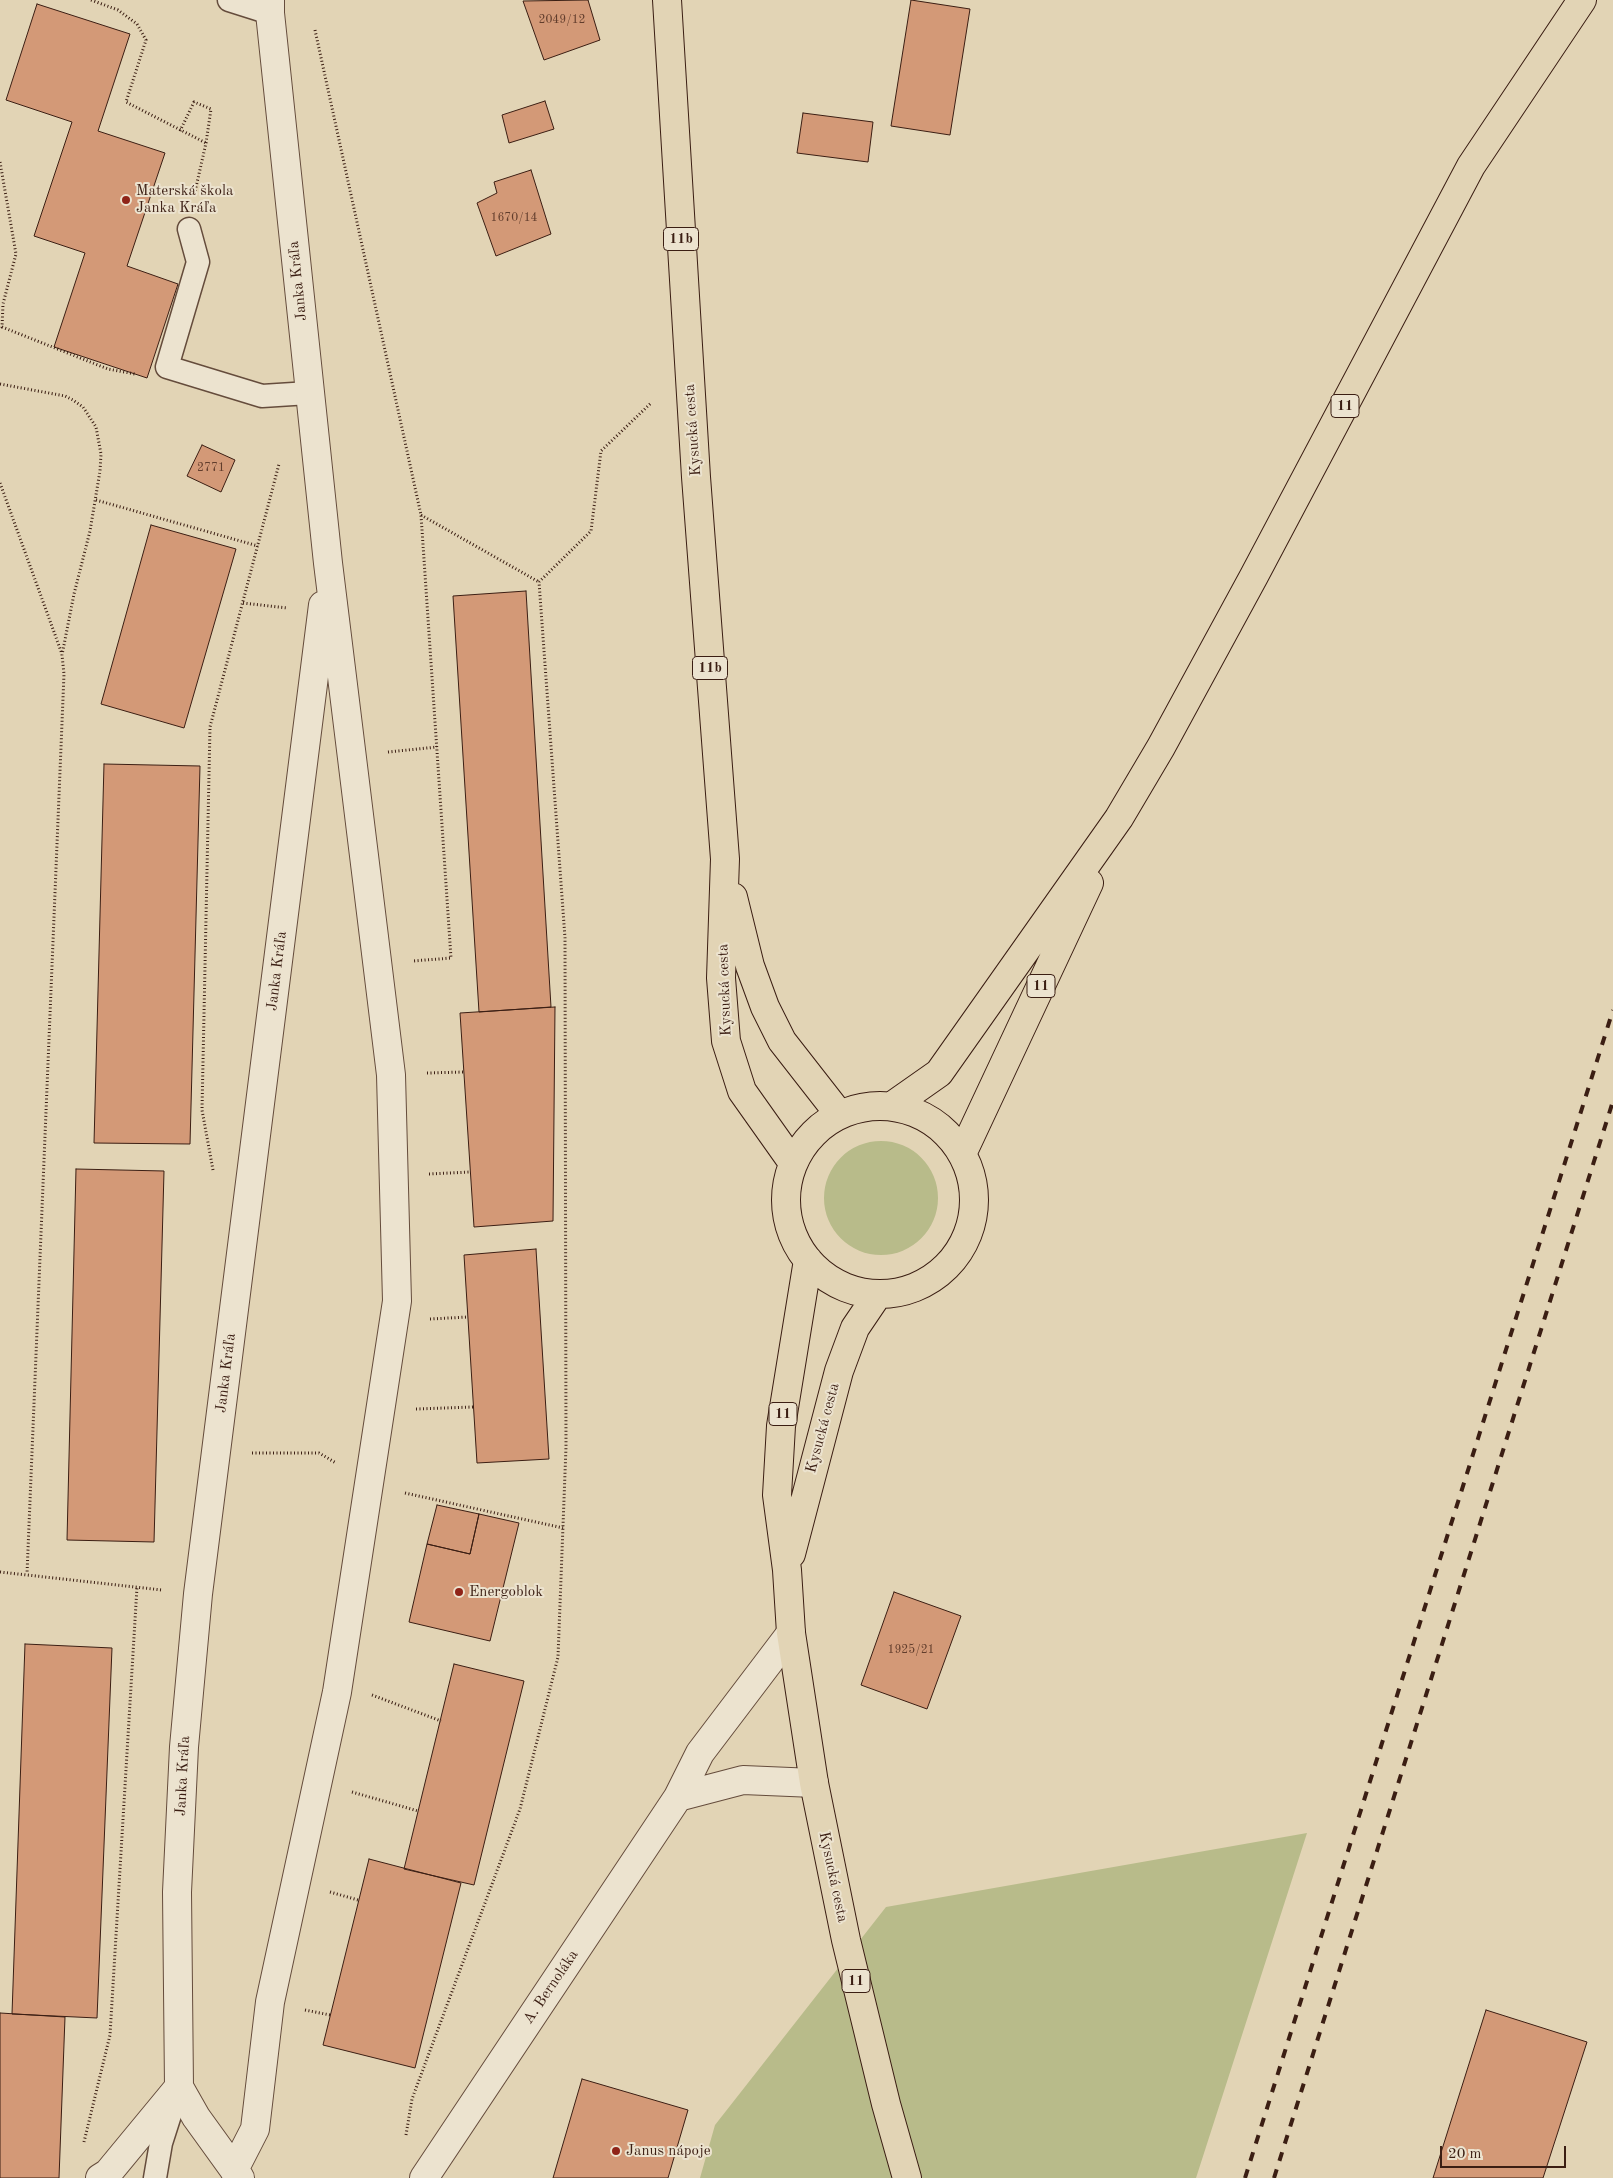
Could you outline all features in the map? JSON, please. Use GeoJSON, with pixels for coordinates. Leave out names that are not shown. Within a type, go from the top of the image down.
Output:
{"type":"FeatureCollection","features":[{"type":"Feature","properties":{"kind":"main road","name":"Kysucká cesta"},"geometry":{"type":"LineString","coordinates":[[667,0],[696,477],[724,859],[721,978],[726,1041],[742,1091],[793,1163]]}},
{"type":"Feature","properties":{"kind":"main road","name":"11"},"geometry":{"type":"LineString","coordinates":[[892,1106],[939,1073],[1119,818],[1161,747],[1254,576],[1471,166],[1582,0]]}},
{"type":"Feature","properties":{"kind":"main road","name":"11"},"geometry":{"type":"LineString","coordinates":[[962,1154],[1119,818]]}},
{"type":"Feature","properties":{"kind":"main road","name":"Kysucká cesta"},"geometry":{"type":"LineString","coordinates":[[724,859],[750,966],[765,1007],[782,1041],[839,1114]]}},
{"type":"Feature","properties":{"kind":"main road"},"geometry":{"type":"LineString","coordinates":[[865,1106],[892,1106],[918,1113],[943,1130],[962,1154],[973,1180],[974,1208],[968,1235],[953,1260],[932,1279],[906,1291],[878,1294],[839,1285],[808,1260],[794,1238],[787,1214],[786,1188],[793,1163],[812,1134],[839,1114],[865,1106]]}},
{"type":"Feature","properties":{"kind":"main road","name":"Kysucká cesta"},"geometry":{"type":"LineString","coordinates":[[808,1260],[781,1426],[777,1495],[787,1570],[791,1633],[814,1783],[849,1950],[886,2104],[907,2178]]}},
{"type":"Feature","properties":{"kind":"main road","name":"Kysucká cesta"},"geometry":{"type":"LineString","coordinates":[[787,1570],[839,1371],[855,1328],[878,1294]]}},
{"type":"Feature","properties":{"kind":"street","name":"Janka Kráľa"},"geometry":{"type":"LineString","coordinates":[[237,2174],[255,2129],[270,2002],[339,1682],[397,1301],[391,1075],[328,562],[270,7]]}},
{"type":"Feature","properties":{"kind":"street","name":"Janka Kráľa"},"geometry":{"type":"LineString","coordinates":[[237,2174],[196,2117],[179,2087],[177,1892],[184,1747],[198,1594],[328,562]]}},
{"type":"Feature","properties":{"kind":"street","name":"A. Bernoláka"},"geometry":{"type":"LineString","coordinates":[[424,2178],[678,1797],[700,1753],[791,1633]]}},
{"type":"Feature","properties":{"kind":"street"},"geometry":{"type":"LineString","coordinates":[[678,1797],[743,1780],[814,1783]]}},
{"type":"Feature","properties":{"kind":"street"},"geometry":{"type":"LineString","coordinates":[[100,2178],[108,2173],[179,2087]]}},
{"type":"Feature","properties":{"kind":"lane"},"geometry":{"type":"LineString","coordinates":[[230,0],[270,7]]}},
{"type":"Feature","properties":{"kind":"lane"},"geometry":{"type":"LineString","coordinates":[[189,229],[198,262],[167,367],[262,396],[309,393]]}},
{"type":"Feature","properties":{"kind":"lane"},"geometry":{"type":"LineString","coordinates":[[155,2178],[161,2142],[179,2087]]}},
{"type":"Feature","properties":{"kind":"path"},"geometry":{"type":"LineString","coordinates":[[91,0],[118,10],[137,24],[146,40],[126,102],[206,143]]}},
{"type":"Feature","properties":{"kind":"path"},"geometry":{"type":"LineString","coordinates":[[315,30],[421,515],[451,958]]}},
{"type":"Feature","properties":{"kind":"path"},"geometry":{"type":"LineString","coordinates":[[180,131],[194,102],[211,109],[189,229]]}},
{"type":"Feature","properties":{"kind":"path"},"geometry":{"type":"LineString","coordinates":[[0,162],[16,254],[3,304],[2,327],[108,369],[137,375],[141,368]]}},
{"type":"Feature","properties":{"kind":"path"},"geometry":{"type":"LineString","coordinates":[[0,384],[65,396],[83,407],[96,427],[99,437],[100,471],[96,500],[62,655],[63,694],[26,1574]]}},
{"type":"Feature","properties":{"kind":"path"},"geometry":{"type":"LineString","coordinates":[[539,582],[591,532],[602,451],[651,403]]}},
{"type":"Feature","properties":{"kind":"path"},"geometry":{"type":"LineString","coordinates":[[214,1176],[202,1110],[210,727],[280,460]]}},
{"type":"Feature","properties":{"kind":"path"},"geometry":{"type":"LineString","coordinates":[[0,483],[62,655]]}},
{"type":"Feature","properties":{"kind":"path"},"geometry":{"type":"LineString","coordinates":[[96,500],[258,546]]}},
{"type":"Feature","properties":{"kind":"path"},"geometry":{"type":"LineString","coordinates":[[421,515],[539,582]]}},
{"type":"Feature","properties":{"kind":"path"},"geometry":{"type":"LineString","coordinates":[[406,2139],[412,2099],[520,1809],[558,1657],[566,1447],[565,938],[539,582]]}},
{"type":"Feature","properties":{"kind":"path"},"geometry":{"type":"LineString","coordinates":[[243,603],[322,612]]}},
{"type":"Feature","properties":{"kind":"path"},"geometry":{"type":"LineString","coordinates":[[352,755],[437,747]]}},
{"type":"Feature","properties":{"kind":"path"},"geometry":{"type":"LineString","coordinates":[[380,1411],[473,1407]]}},
{"type":"Feature","properties":{"kind":"path"},"geometry":{"type":"LineString","coordinates":[[216,1452],[319,1453],[369,1484],[563,1528]]}},
{"type":"Feature","properties":{"kind":"path"},"geometry":{"type":"LineString","coordinates":[[0,1572],[198,1594]]}},
{"type":"Feature","properties":{"kind":"path"},"geometry":{"type":"LineString","coordinates":[[83,2149],[110,2035],[137,1587]]}},
{"type":"Feature","properties":{"kind":"path"},"geometry":{"type":"LineString","coordinates":[[339,1682],[440,1722]]}},
{"type":"Feature","properties":{"kind":"path"},"geometry":{"type":"LineString","coordinates":[[318,1782],[418,1811]]}},
{"type":"Feature","properties":{"kind":"green space"},"geometry":{"type":"Polygon","coordinates":[[[881,1141],[903,1146],[921,1158],[933,1176],[938,1198],[933,1220],[921,1238],[903,1250],[881,1255],[859,1250],[841,1238],[829,1220],[824,1198],[829,1176],[841,1158],[859,1146],[881,1141]]]}},
{"type":"Feature","properties":{"kind":"green space"},"geometry":{"type":"Polygon","coordinates":[[[1307,1833],[1196,2178],[700,2178],[715,2125],[886,1907],[1307,1833]]]}},
{"type":"Feature","properties":{"kind":"building"},"geometry":{"type":"Polygon","coordinates":[[[588,0],[600,40],[544,60],[523,1],[588,0]]]}},
{"type":"Feature","properties":{"kind":"building"},"geometry":{"type":"Polygon","coordinates":[[[911,0],[970,9],[950,135],[891,126],[911,0]]]}},
{"type":"Feature","properties":{"kind":"building"},"geometry":{"type":"Polygon","coordinates":[[[37,4],[130,34],[98,131],[165,153],[127,266],[178,284],[147,378],[54,347],[85,253],[34,236],[72,122],[6,100],[37,4]]]}},
{"type":"Feature","properties":{"kind":"building"},"geometry":{"type":"Polygon","coordinates":[[[545,101],[554,129],[509,143],[502,115],[545,101]]]}},
{"type":"Feature","properties":{"kind":"building"},"geometry":{"type":"Polygon","coordinates":[[[803,113],[873,122],[868,162],[797,153],[803,113]]]}},
{"type":"Feature","properties":{"kind":"building"},"geometry":{"type":"Polygon","coordinates":[[[531,170],[551,234],[496,256],[477,203],[497,193],[494,182],[531,170]]]}},
{"type":"Feature","properties":{"kind":"building"},"geometry":{"type":"Polygon","coordinates":[[[202,445],[235,460],[221,492],[187,476],[202,445]]]}},
{"type":"Feature","properties":{"kind":"building"},"geometry":{"type":"Polygon","coordinates":[[[151,525],[236,549],[184,728],[101,704],[151,525]]]}},
{"type":"Feature","properties":{"kind":"building"},"geometry":{"type":"Polygon","coordinates":[[[526,591],[551,1007],[479,1012],[453,596],[526,591]]]}},
{"type":"Feature","properties":{"kind":"building"},"geometry":{"type":"Polygon","coordinates":[[[104,764],[200,766],[190,1144],[94,1143],[104,764]]]}},
{"type":"Feature","properties":{"kind":"building"},"geometry":{"type":"Polygon","coordinates":[[[555,1007],[553,1221],[474,1227],[460,1013],[555,1007]]]}},
{"type":"Feature","properties":{"kind":"building"},"geometry":{"type":"Polygon","coordinates":[[[76,1169],[164,1171],[154,1542],[67,1540],[76,1169]]]}},
{"type":"Feature","properties":{"kind":"building"},"geometry":{"type":"Polygon","coordinates":[[[536,1249],[549,1459],[477,1463],[464,1255],[536,1249]]]}},
{"type":"Feature","properties":{"kind":"building"},"geometry":{"type":"Polygon","coordinates":[[[437,1505],[479,1514],[470,1554],[427,1544],[437,1505]]]}},
{"type":"Feature","properties":{"kind":"building","name":"Energoblok"},"geometry":{"type":"Polygon","coordinates":[[[479,1514],[519,1523],[490,1641],[409,1622],[427,1544],[470,1554],[479,1514]]]}},
{"type":"Feature","properties":{"kind":"building"},"geometry":{"type":"Polygon","coordinates":[[[894,1592],[961,1616],[927,1709],[861,1685],[894,1592]]]}},
{"type":"Feature","properties":{"kind":"building"},"geometry":{"type":"Polygon","coordinates":[[[25,1644],[112,1648],[97,2018],[12,2014],[25,1644]]]}},
{"type":"Feature","properties":{"kind":"building"},"geometry":{"type":"Polygon","coordinates":[[[454,1664],[524,1681],[474,1885],[404,1869],[454,1664]]]}},
{"type":"Feature","properties":{"kind":"building"},"geometry":{"type":"Polygon","coordinates":[[[369,1859],[461,1883],[415,2068],[323,2045],[369,1859]]]}},
{"type":"Feature","properties":{"kind":"building"},"geometry":{"type":"Polygon","coordinates":[[[1486,2010],[1587,2042],[1543,2178],[1433,2178],[1486,2010]]]}},
{"type":"Feature","properties":{"kind":"building"},"geometry":{"type":"Polygon","coordinates":[[[0,2013],[65,2017],[59,2178],[0,2178],[0,2013]]]}},
{"type":"Feature","properties":{"kind":"building"},"geometry":{"type":"Polygon","coordinates":[[[582,2079],[688,2110],[668,2178],[553,2178],[582,2079]]]}},
{"type":"Feature","properties":{"kind":"railway"},"geometry":{"type":"LineString","coordinates":[[1245,2178],[1613,1010]]}},
{"type":"Feature","properties":{"kind":"railway"},"geometry":{"type":"LineString","coordinates":[[1274,2178],[1613,1101]]}},
{"type":"Feature","properties":{"kind":"place","name":"Materská škola Janka Kráľa"},"geometry":{"type":"Point","coordinates":[126,200]}},
{"type":"Feature","properties":{"kind":"place","name":"Energoblok"},"geometry":{"type":"Point","coordinates":[459,1592]}},
{"type":"Feature","properties":{"kind":"place","name":"Janus nápoje"},"geometry":{"type":"Point","coordinates":[616,2151]}}]}
